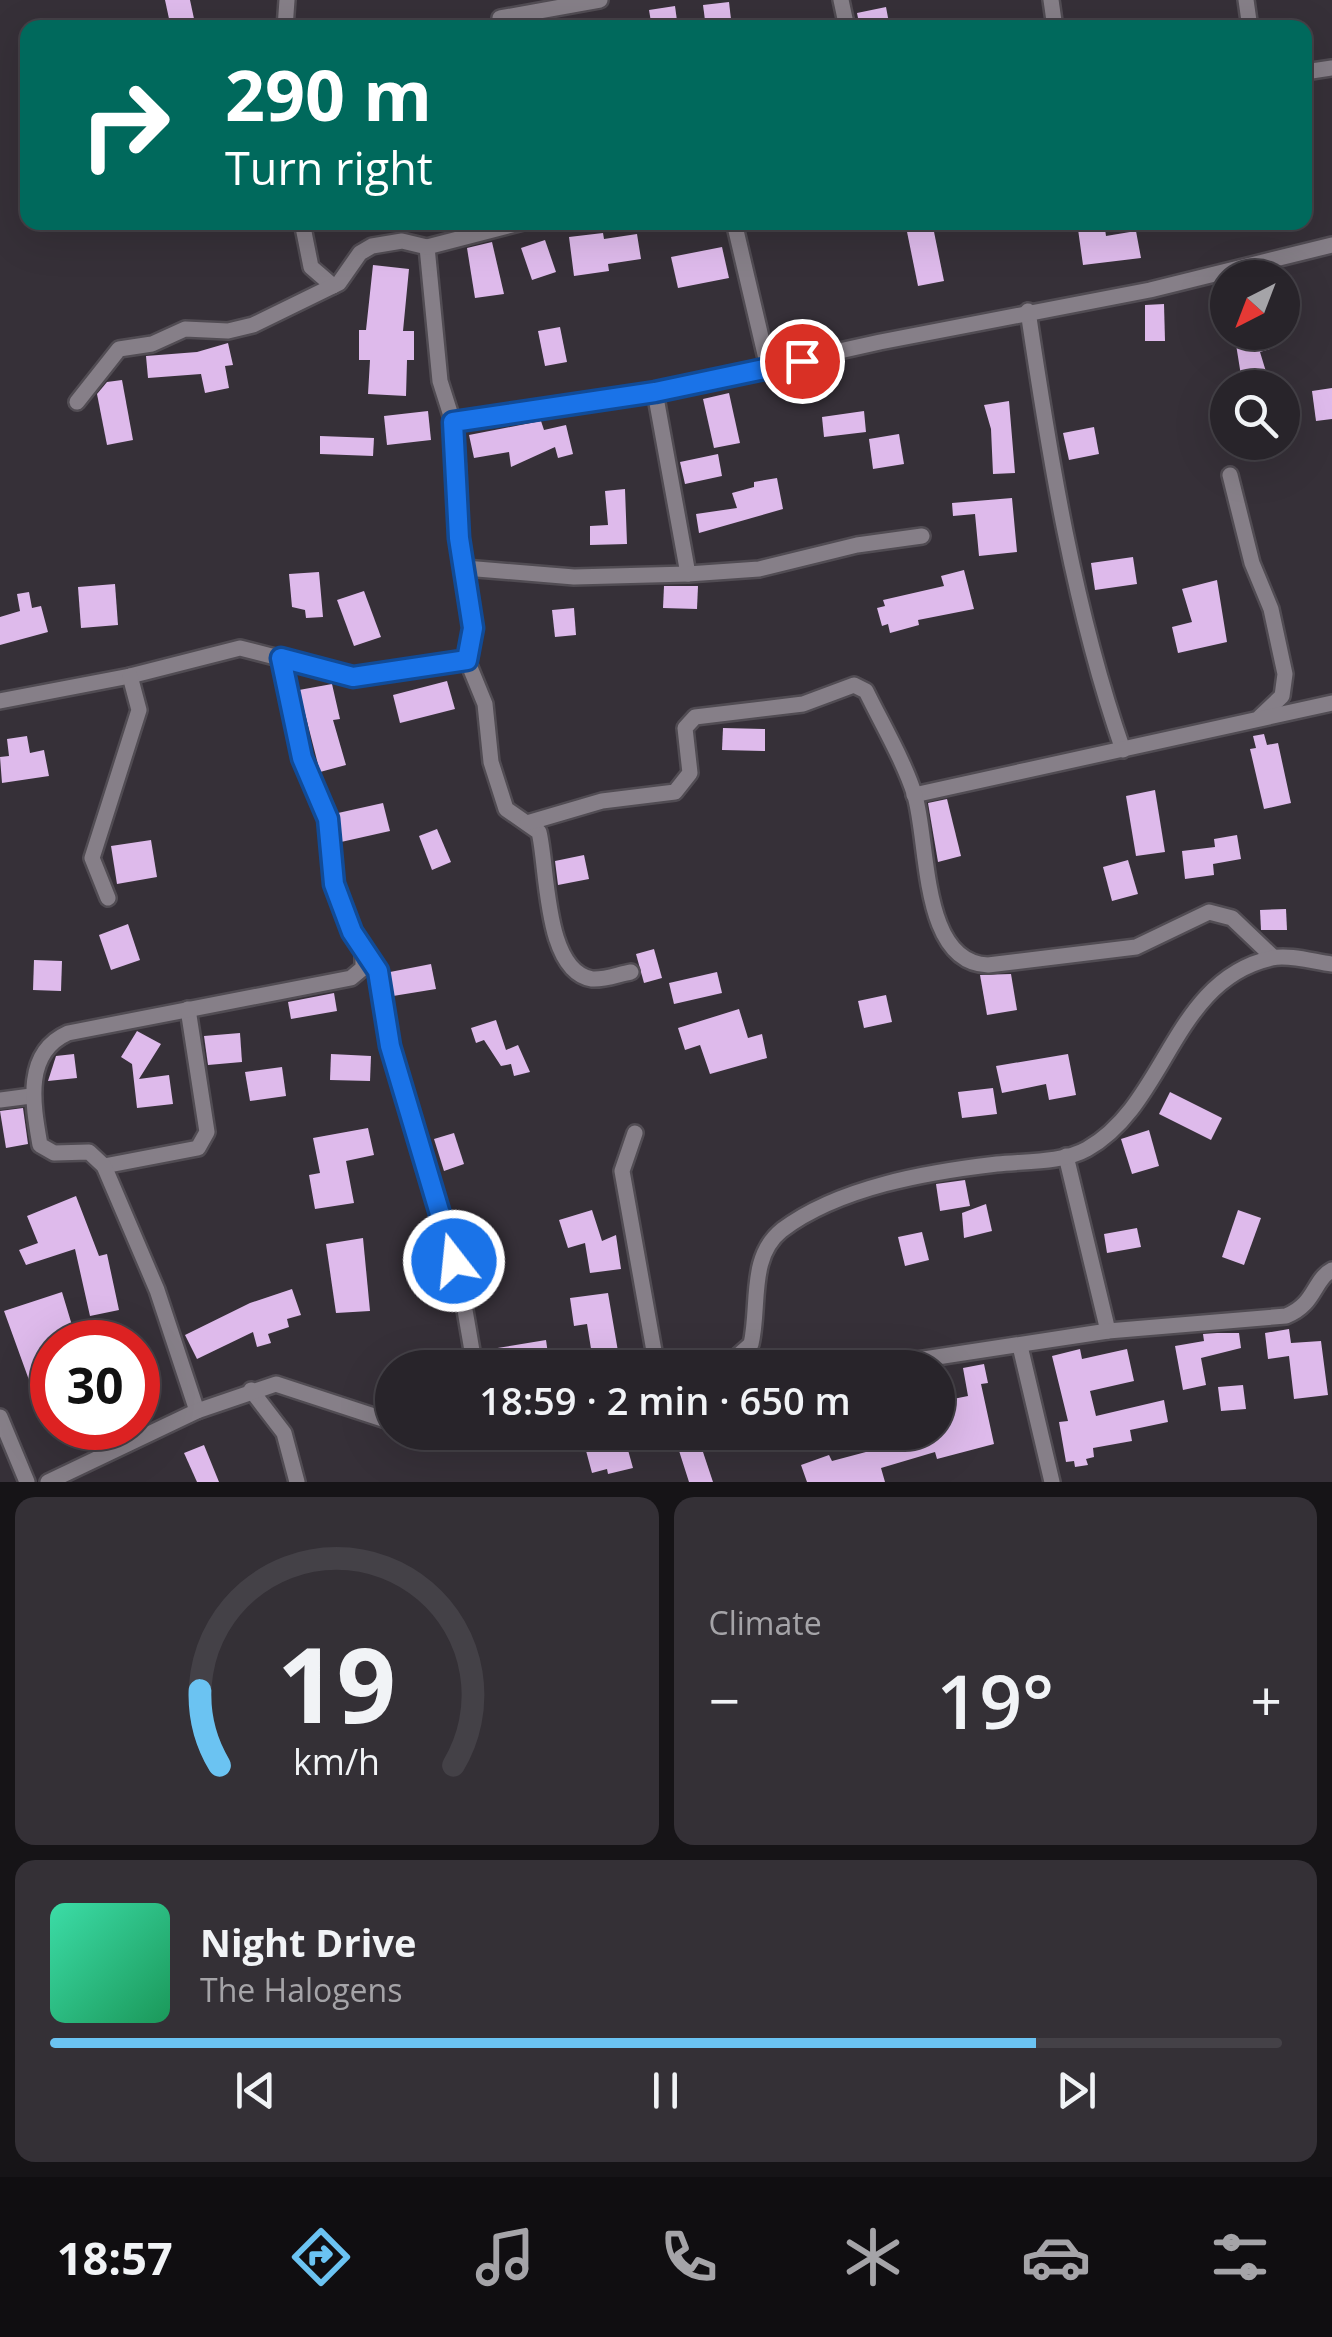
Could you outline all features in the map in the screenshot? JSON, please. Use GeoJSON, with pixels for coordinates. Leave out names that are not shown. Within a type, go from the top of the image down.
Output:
{"type":"FeatureCollection","features":[{"type":"Feature","properties":{"kind":"street"},"geometry":{"type":"LineString","coordinates":[[500,20],[600,0]]}},
{"type":"Feature","properties":{"kind":"street"},"geometry":{"type":"LineString","coordinates":[[304,230],[311,267],[333,286]]}},
{"type":"Feature","properties":{"kind":"street"},"geometry":{"type":"LineString","coordinates":[[77,402],[120,349],[152,344],[194,328],[243,328],[333,286],[372,246],[402,242],[427,247],[492,230]]}},
{"type":"Feature","properties":{"kind":"street"},"geometry":{"type":"LineString","coordinates":[[736,230],[768,367]]}},
{"type":"Feature","properties":{"kind":"street"},"geometry":{"type":"LineString","coordinates":[[453,422],[655,392],[1028,312],[1150,290],[1332,246]]}},
{"type":"Feature","properties":{"kind":"street"},"geometry":{"type":"LineString","coordinates":[[427,247],[440,382],[453,422],[459,538],[473,643],[467,660],[485,704],[490,762],[506,809],[538,832],[549,913],[571,966],[583,976],[599,979],[630,972]]}},
{"type":"Feature","properties":{"kind":"street"},"geometry":{"type":"LineString","coordinates":[[1028,312],[1083,614],[1123,750]]}},
{"type":"Feature","properties":{"kind":"street"},"geometry":{"type":"LineString","coordinates":[[655,392],[688,574]]}},
{"type":"Feature","properties":{"kind":"street"},"geometry":{"type":"LineString","coordinates":[[1230,475],[1252,563],[1271,610],[1285,674],[1282,696],[1257,720]]}},
{"type":"Feature","properties":{"kind":"street"},"geometry":{"type":"LineString","coordinates":[[465,568],[574,577],[688,574],[759,568],[857,544],[922,536]]}},
{"type":"Feature","properties":{"kind":"street"},"geometry":{"type":"LineString","coordinates":[[0,700],[130,676],[240,648],[353,677],[467,660]]}},
{"type":"Feature","properties":{"kind":"street"},"geometry":{"type":"LineString","coordinates":[[281,658],[302,758],[328,819],[334,884],[363,952],[378,971],[390,1046],[461,1287],[472,1350]]}},
{"type":"Feature","properties":{"kind":"street"},"geometry":{"type":"LineString","coordinates":[[108,898],[92,858],[139,710],[130,676]]}},
{"type":"Feature","properties":{"kind":"street"},"geometry":{"type":"LineString","coordinates":[[527,822],[602,801],[676,792],[690,773],[686,728],[695,718],[803,704],[854,685],[866,691],[914,795],[930,885],[945,938],[957,957],[971,964],[1069,958],[1136,947],[1209,912],[1232,918],[1273,957]]}},
{"type":"Feature","properties":{"kind":"street"},"geometry":{"type":"LineString","coordinates":[[914,795],[1332,702]]}},
{"type":"Feature","properties":{"kind":"street"},"geometry":{"type":"LineString","coordinates":[[197,1411],[157,1290],[104,1166],[89,1152],[45,1151],[40,1145],[31,1096],[36,1070],[55,1038],[351,978],[363,968],[363,952]]}},
{"type":"Feature","properties":{"kind":"street"},"geometry":{"type":"LineString","coordinates":[[744,1350],[751,1344],[759,1265],[780,1232],[824,1205],[924,1172],[1066,1156],[1085,1150],[1115,1129],[1147,1088],[1202,996],[1273,957],[1332,964]]}},
{"type":"Feature","properties":{"kind":"street"},"geometry":{"type":"LineString","coordinates":[[104,1166],[198,1148],[204,1143],[207,1132],[188,1008]]}},
{"type":"Feature","properties":{"kind":"street"},"geometry":{"type":"LineString","coordinates":[[0,1100],[31,1096]]}},
{"type":"Feature","properties":{"kind":"street"},"geometry":{"type":"LineString","coordinates":[[635,1133],[622,1171],[655,1350]]}},
{"type":"Feature","properties":{"kind":"street"},"geometry":{"type":"LineString","coordinates":[[1066,1156],[1108,1332]]}},
{"type":"Feature","properties":{"kind":"street"},"geometry":{"type":"LineString","coordinates":[[955,1355],[1108,1332],[1286,1316],[1305,1306],[1323,1275],[1332,1270]]}},
{"type":"Feature","properties":{"kind":"street"},"geometry":{"type":"LineString","coordinates":[[1020,1346],[1052,1482]]}},
{"type":"Feature","properties":{"kind":"street"},"geometry":{"type":"LineString","coordinates":[[48,1482],[197,1411],[251,1390],[288,1385],[375,1416]]}},
{"type":"Feature","properties":{"kind":"street"},"geometry":{"type":"LineString","coordinates":[[251,1390],[284,1433],[297,1482]]}},
{"type":"Feature","properties":{"kind":"street"},"geometry":{"type":"LineString","coordinates":[[0,1417],[28,1482]]}},
{"type":"Feature","properties":{"kind":"building"},"geometry":{"type":"Polygon","coordinates":[[[165,0],[190,0],[194,20],[169,20],[165,0]]]}},
{"type":"Feature","properties":{"kind":"building"},"geometry":{"type":"Polygon","coordinates":[[[729,2],[731,20],[705,20],[703,5],[729,2]]]}},
{"type":"Feature","properties":{"kind":"building"},"geometry":{"type":"Polygon","coordinates":[[[675,6],[677,20],[651,20],[649,10],[675,6]]]}},
{"type":"Feature","properties":{"kind":"building"},"geometry":{"type":"Polygon","coordinates":[[[886,7],[888,20],[858,20],[857,13],[886,7]]]}},
{"type":"Feature","properties":{"kind":"building"},"geometry":{"type":"Polygon","coordinates":[[[907,230],[934,230],[944,281],[918,286],[907,230]]]}},
{"type":"Feature","properties":{"kind":"building"},"geometry":{"type":"Polygon","coordinates":[[[1078,230],[1105,230],[1106,236],[1136,231],[1141,258],[1083,265],[1078,230]]]}},
{"type":"Feature","properties":{"kind":"building"},"geometry":{"type":"Polygon","coordinates":[[[603,233],[604,239],[637,234],[641,259],[608,264],[609,271],[574,276],[569,237],[603,233]]]}},
{"type":"Feature","properties":{"kind":"building"},"geometry":{"type":"Polygon","coordinates":[[[545,240],[556,272],[532,280],[521,248],[545,240]]]}},
{"type":"Feature","properties":{"kind":"building"},"geometry":{"type":"Polygon","coordinates":[[[492,242],[504,294],[475,298],[467,248],[492,242]]]}},
{"type":"Feature","properties":{"kind":"building"},"geometry":{"type":"Polygon","coordinates":[[[722,247],[729,278],[678,288],[671,257],[722,247]]]}},
{"type":"Feature","properties":{"kind":"building"},"geometry":{"type":"Polygon","coordinates":[[[373,265],[409,269],[403,331],[414,331],[414,360],[407,360],[406,396],[368,394],[370,360],[359,360],[359,330],[366,330],[373,265]]]}},
{"type":"Feature","properties":{"kind":"building"},"geometry":{"type":"Polygon","coordinates":[[[1164,304],[1165,341],[1145,341],[1145,305],[1164,304]]]}},
{"type":"Feature","properties":{"kind":"building"},"geometry":{"type":"Polygon","coordinates":[[[560,327],[567,362],[545,366],[538,331],[560,327]]]}},
{"type":"Feature","properties":{"kind":"building"},"geometry":{"type":"Polygon","coordinates":[[[228,343],[233,365],[225,366],[229,388],[205,393],[201,374],[148,378],[146,356],[197,352],[228,343]]]}},
{"type":"Feature","properties":{"kind":"building"},"geometry":{"type":"Polygon","coordinates":[[[1237,350],[1267,350],[1260,352],[1266,370],[1240,370],[1237,350]]]}},
{"type":"Feature","properties":{"kind":"building"},"geometry":{"type":"Polygon","coordinates":[[[122,380],[133,440],[107,445],[97,394],[107,382],[122,380]]]}},
{"type":"Feature","properties":{"kind":"building"},"geometry":{"type":"Polygon","coordinates":[[[1332,388],[1332,419],[1316,421],[1312,391],[1332,388]]]}},
{"type":"Feature","properties":{"kind":"building"},"geometry":{"type":"Polygon","coordinates":[[[729,393],[740,443],[714,448],[703,399],[729,393]]]}},
{"type":"Feature","properties":{"kind":"building"},"geometry":{"type":"Polygon","coordinates":[[[1009,401],[1015,473],[993,474],[991,429],[984,405],[1009,401]]]}},
{"type":"Feature","properties":{"kind":"building"},"geometry":{"type":"Polygon","coordinates":[[[428,411],[431,440],[387,445],[384,416],[428,411]]]}},
{"type":"Feature","properties":{"kind":"building"},"geometry":{"type":"Polygon","coordinates":[[[864,411],[866,432],[824,437],[822,417],[864,411]]]}},
{"type":"Feature","properties":{"kind":"building"},"geometry":{"type":"Polygon","coordinates":[[[541,421],[544,430],[566,425],[573,454],[558,458],[555,447],[511,467],[509,452],[474,458],[469,435],[541,421]]]}},
{"type":"Feature","properties":{"kind":"building"},"geometry":{"type":"Polygon","coordinates":[[[1094,427],[1099,454],[1069,460],[1063,433],[1094,427]]]}},
{"type":"Feature","properties":{"kind":"building"},"geometry":{"type":"Polygon","coordinates":[[[899,434],[904,464],[873,469],[869,439],[899,434]]]}},
{"type":"Feature","properties":{"kind":"building"},"geometry":{"type":"Polygon","coordinates":[[[320,436],[374,438],[373,456],[320,454],[320,436]]]}},
{"type":"Feature","properties":{"kind":"building"},"geometry":{"type":"Polygon","coordinates":[[[718,454],[722,476],[685,484],[680,462],[718,454]]]}},
{"type":"Feature","properties":{"kind":"building"},"geometry":{"type":"Polygon","coordinates":[[[777,478],[783,509],[699,533],[696,514],[737,508],[732,493],[754,487],[754,482],[777,478]]]}},
{"type":"Feature","properties":{"kind":"building"},"geometry":{"type":"Polygon","coordinates":[[[625,489],[627,544],[590,545],[590,526],[608,525],[605,491],[625,489]]]}},
{"type":"Feature","properties":{"kind":"building"},"geometry":{"type":"Polygon","coordinates":[[[1012,498],[1017,552],[979,556],[975,514],[953,516],[952,503],[1012,498]]]}},
{"type":"Feature","properties":{"kind":"building"},"geometry":{"type":"Polygon","coordinates":[[[1133,557],[1137,584],[1095,590],[1091,563],[1133,557]]]}},
{"type":"Feature","properties":{"kind":"building"},"geometry":{"type":"Polygon","coordinates":[[[964,570],[974,609],[918,620],[919,625],[890,633],[888,624],[882,626],[877,608],[885,606],[883,600],[944,586],[941,576],[964,570]]]}},
{"type":"Feature","properties":{"kind":"building"},"geometry":{"type":"Polygon","coordinates":[[[319,572],[323,617],[306,618],[305,610],[292,607],[289,574],[319,572]]]}},
{"type":"Feature","properties":{"kind":"building"},"geometry":{"type":"Polygon","coordinates":[[[1217,580],[1227,642],[1178,653],[1172,627],[1192,622],[1182,589],[1217,580]]]}},
{"type":"Feature","properties":{"kind":"building"},"geometry":{"type":"Polygon","coordinates":[[[115,584],[118,625],[81,628],[78,587],[115,584]]]}},
{"type":"Feature","properties":{"kind":"building"},"geometry":{"type":"Polygon","coordinates":[[[664,586],[698,586],[697,609],[663,608],[664,586]]]}},
{"type":"Feature","properties":{"kind":"building"},"geometry":{"type":"Polygon","coordinates":[[[364,591],[381,637],[354,646],[337,600],[364,591]]]}},
{"type":"Feature","properties":{"kind":"building"},"geometry":{"type":"Polygon","coordinates":[[[29,592],[32,608],[41,606],[48,632],[0,645],[0,617],[20,611],[17,594],[29,592]]]}},
{"type":"Feature","properties":{"kind":"building"},"geometry":{"type":"Polygon","coordinates":[[[574,608],[576,635],[555,637],[552,610],[574,608]]]}},
{"type":"Feature","properties":{"kind":"building"},"geometry":{"type":"Polygon","coordinates":[[[447,681],[455,709],[400,723],[393,695],[447,681]]]}},
{"type":"Feature","properties":{"kind":"building"},"geometry":{"type":"Polygon","coordinates":[[[332,684],[340,719],[333,720],[346,765],[320,772],[299,690],[332,684]]]}},
{"type":"Feature","properties":{"kind":"building"},"geometry":{"type":"Polygon","coordinates":[[[723,728],[765,729],[765,751],[722,750],[723,728]]]}},
{"type":"Feature","properties":{"kind":"building"},"geometry":{"type":"Polygon","coordinates":[[[1264,734],[1267,745],[1278,743],[1291,803],[1264,809],[1250,749],[1256,748],[1253,736],[1264,734]]]}},
{"type":"Feature","properties":{"kind":"building"},"geometry":{"type":"Polygon","coordinates":[[[27,736],[30,753],[44,750],[49,776],[2,783],[0,757],[9,756],[7,739],[27,736]]]}},
{"type":"Feature","properties":{"kind":"building"},"geometry":{"type":"Polygon","coordinates":[[[1155,790],[1165,852],[1136,856],[1126,796],[1155,790]]]}},
{"type":"Feature","properties":{"kind":"building"},"geometry":{"type":"Polygon","coordinates":[[[947,799],[961,856],[938,862],[928,803],[947,799]]]}},
{"type":"Feature","properties":{"kind":"building"},"geometry":{"type":"Polygon","coordinates":[[[383,803],[390,831],[341,842],[338,813],[383,803]]]}},
{"type":"Feature","properties":{"kind":"building"},"geometry":{"type":"Polygon","coordinates":[[[437,829],[451,862],[432,870],[419,836],[437,829]]]}},
{"type":"Feature","properties":{"kind":"building"},"geometry":{"type":"Polygon","coordinates":[[[1237,835],[1241,859],[1213,864],[1214,875],[1185,879],[1182,851],[1215,847],[1214,839],[1237,835]]]}},
{"type":"Feature","properties":{"kind":"building"},"geometry":{"type":"Polygon","coordinates":[[[151,840],[157,877],[117,884],[111,846],[151,840]]]}},
{"type":"Feature","properties":{"kind":"building"},"geometry":{"type":"Polygon","coordinates":[[[584,855],[589,879],[558,885],[555,861],[584,855]]]}},
{"type":"Feature","properties":{"kind":"building"},"geometry":{"type":"Polygon","coordinates":[[[1128,860],[1138,894],[1112,901],[1103,867],[1128,860]]]}},
{"type":"Feature","properties":{"kind":"building"},"geometry":{"type":"Polygon","coordinates":[[[1286,909],[1287,930],[1261,930],[1260,910],[1286,909]]]}},
{"type":"Feature","properties":{"kind":"building"},"geometry":{"type":"Polygon","coordinates":[[[128,924],[140,960],[111,970],[99,935],[128,924]]]}},
{"type":"Feature","properties":{"kind":"building"},"geometry":{"type":"Polygon","coordinates":[[[654,949],[662,978],[644,983],[636,954],[654,949]]]}},
{"type":"Feature","properties":{"kind":"building"},"geometry":{"type":"Polygon","coordinates":[[[34,960],[62,961],[61,991],[33,990],[34,960]]]}},
{"type":"Feature","properties":{"kind":"building"},"geometry":{"type":"Polygon","coordinates":[[[431,964],[436,989],[393,996],[390,972],[431,964]]]}},
{"type":"Feature","properties":{"kind":"building"},"geometry":{"type":"Polygon","coordinates":[[[717,972],[722,993],[674,1004],[669,983],[717,972]]]}},
{"type":"Feature","properties":{"kind":"building"},"geometry":{"type":"Polygon","coordinates":[[[1011,974],[1017,1010],[987,1015],[980,975],[1011,974]]]}},
{"type":"Feature","properties":{"kind":"building"},"geometry":{"type":"Polygon","coordinates":[[[334,993],[337,1011],[291,1019],[288,1002],[334,993]]]}},
{"type":"Feature","properties":{"kind":"building"},"geometry":{"type":"Polygon","coordinates":[[[886,995],[892,1022],[864,1028],[858,1001],[886,995]]]}},
{"type":"Feature","properties":{"kind":"building"},"geometry":{"type":"Polygon","coordinates":[[[739,1009],[748,1038],[762,1034],[767,1058],[710,1074],[700,1045],[685,1050],[678,1028],[739,1009]]]}},
{"type":"Feature","properties":{"kind":"building"},"geometry":{"type":"Polygon","coordinates":[[[496,1020],[506,1050],[518,1045],[530,1072],[514,1076],[511,1064],[501,1066],[484,1040],[476,1043],[471,1028],[496,1020]]]}},
{"type":"Feature","properties":{"kind":"building"},"geometry":{"type":"Polygon","coordinates":[[[137,1031],[161,1044],[139,1079],[169,1075],[173,1104],[137,1108],[132,1064],[121,1057],[137,1031]]]}},
{"type":"Feature","properties":{"kind":"building"},"geometry":{"type":"Polygon","coordinates":[[[240,1033],[242,1062],[208,1065],[204,1036],[240,1033]]]}},
{"type":"Feature","properties":{"kind":"building"},"geometry":{"type":"Polygon","coordinates":[[[74,1054],[77,1078],[48,1081],[56,1056],[74,1054]]]}},
{"type":"Feature","properties":{"kind":"building"},"geometry":{"type":"Polygon","coordinates":[[[331,1054],[371,1056],[370,1081],[330,1080],[331,1054]]]}},
{"type":"Feature","properties":{"kind":"building"},"geometry":{"type":"Polygon","coordinates":[[[1068,1054],[1076,1095],[1049,1100],[1046,1084],[1002,1093],[996,1066],[1068,1054]]]}},
{"type":"Feature","properties":{"kind":"building"},"geometry":{"type":"Polygon","coordinates":[[[282,1067],[286,1096],[250,1101],[245,1072],[282,1067]]]}},
{"type":"Feature","properties":{"kind":"building"},"geometry":{"type":"Polygon","coordinates":[[[993,1088],[997,1114],[962,1118],[958,1092],[993,1088]]]}},
{"type":"Feature","properties":{"kind":"building"},"geometry":{"type":"Polygon","coordinates":[[[1170,1092],[1222,1118],[1211,1140],[1159,1114],[1170,1092]]]}},
{"type":"Feature","properties":{"kind":"building"},"geometry":{"type":"Polygon","coordinates":[[[23,1108],[28,1144],[6,1148],[0,1111],[23,1108]]]}},
{"type":"Feature","properties":{"kind":"building"},"geometry":{"type":"Polygon","coordinates":[[[368,1128],[374,1155],[346,1161],[354,1203],[315,1209],[309,1175],[320,1173],[313,1138],[368,1128]]]}},
{"type":"Feature","properties":{"kind":"building"},"geometry":{"type":"Polygon","coordinates":[[[1149,1130],[1159,1166],[1132,1174],[1121,1139],[1149,1130]]]}},
{"type":"Feature","properties":{"kind":"building"},"geometry":{"type":"Polygon","coordinates":[[[454,1133],[464,1164],[444,1171],[434,1139],[454,1133]]]}},
{"type":"Feature","properties":{"kind":"building"},"geometry":{"type":"Polygon","coordinates":[[[965,1180],[970,1206],[940,1211],[936,1184],[965,1180]]]}},
{"type":"Feature","properties":{"kind":"building"},"geometry":{"type":"Polygon","coordinates":[[[76,1196],[99,1256],[107,1254],[119,1310],[90,1316],[75,1249],[26,1265],[19,1250],[38,1243],[27,1216],[76,1196]]]}},
{"type":"Feature","properties":{"kind":"building"},"geometry":{"type":"Polygon","coordinates":[[[986,1204],[992,1231],[964,1238],[962,1213],[986,1204]]]}},
{"type":"Feature","properties":{"kind":"building"},"geometry":{"type":"Polygon","coordinates":[[[592,1210],[602,1241],[616,1235],[621,1269],[590,1273],[585,1243],[568,1248],[559,1220],[592,1210]]]}},
{"type":"Feature","properties":{"kind":"building"},"geometry":{"type":"Polygon","coordinates":[[[1238,1210],[1261,1218],[1244,1265],[1222,1257],[1238,1210]]]}},
{"type":"Feature","properties":{"kind":"building"},"geometry":{"type":"Polygon","coordinates":[[[1137,1228],[1141,1247],[1107,1253],[1104,1234],[1137,1228]]]}},
{"type":"Feature","properties":{"kind":"building"},"geometry":{"type":"Polygon","coordinates":[[[922,1232],[929,1260],[905,1266],[898,1237],[922,1232]]]}},
{"type":"Feature","properties":{"kind":"building"},"geometry":{"type":"Polygon","coordinates":[[[363,1238],[370,1311],[336,1313],[326,1244],[363,1238]]]}},
{"type":"Feature","properties":{"kind":"building"},"geometry":{"type":"Polygon","coordinates":[[[292,1289],[301,1315],[287,1319],[289,1327],[268,1334],[271,1343],[257,1347],[253,1332],[197,1359],[185,1335],[250,1303],[292,1289]]]}},
{"type":"Feature","properties":{"kind":"building"},"geometry":{"type":"Polygon","coordinates":[[[62,1292],[70,1320],[30,1320],[30,1380],[29,1380],[4,1311],[62,1292]]]}},
{"type":"Feature","properties":{"kind":"building"},"geometry":{"type":"Polygon","coordinates":[[[608,1293],[618,1350],[591,1350],[587,1324],[574,1326],[570,1298],[608,1293]]]}},
{"type":"Feature","properties":{"kind":"building"},"geometry":{"type":"Polygon","coordinates":[[[1289,1329],[1291,1343],[1321,1341],[1328,1395],[1294,1399],[1289,1356],[1268,1359],[1265,1333],[1289,1329]]]}},
{"type":"Feature","properties":{"kind":"building"},"geometry":{"type":"Polygon","coordinates":[[[1239,1333],[1241,1348],[1201,1358],[1206,1385],[1183,1390],[1175,1346],[1204,1341],[1203,1334],[1239,1333]]]}},
{"type":"Feature","properties":{"kind":"building"},"geometry":{"type":"Polygon","coordinates":[[[546,1340],[547,1350],[485,1350],[546,1340]]]}},
{"type":"Feature","properties":{"kind":"building"},"geometry":{"type":"Polygon","coordinates":[[[1080,1349],[1082,1359],[1127,1349],[1134,1381],[1090,1391],[1096,1416],[1164,1400],[1168,1422],[1130,1430],[1132,1441],[1093,1448],[1094,1457],[1086,1459],[1088,1465],[1075,1467],[1074,1461],[1066,1462],[1059,1422],[1068,1421],[1052,1356],[1080,1349]]]}},
{"type":"Feature","properties":{"kind":"building"},"geometry":{"type":"Polygon","coordinates":[[[984,1364],[988,1383],[981,1384],[994,1444],[937,1459],[935,1452],[881,1468],[885,1482],[807,1482],[801,1465],[829,1455],[832,1461],[873,1450],[955,1450],[955,1399],[968,1396],[963,1368],[984,1364]]]}},
{"type":"Feature","properties":{"kind":"building"},"geometry":{"type":"Polygon","coordinates":[[[1243,1385],[1246,1409],[1221,1411],[1218,1387],[1243,1385]]]}},
{"type":"Feature","properties":{"kind":"building"},"geometry":{"type":"Polygon","coordinates":[[[204,1445],[219,1482],[197,1482],[184,1453],[204,1445]]]}},
{"type":"Feature","properties":{"kind":"building"},"geometry":{"type":"Polygon","coordinates":[[[586,1450],[628,1450],[633,1468],[592,1473],[586,1450]]]}},
{"type":"Feature","properties":{"kind":"building"},"geometry":{"type":"Polygon","coordinates":[[[679,1450],[706,1450],[703,1452],[713,1482],[689,1482],[679,1450]]]}},
{"type":"Feature","properties":{"kind":"route"},"geometry":{"type":"LineString","coordinates":[[454,1261],[390,1046],[378,971],[352,932],[334,884],[330,866],[332,834],[302,758],[281,658],[353,677],[467,660],[473,628],[459,538],[453,422],[655,392],[802,361]]}}]}
